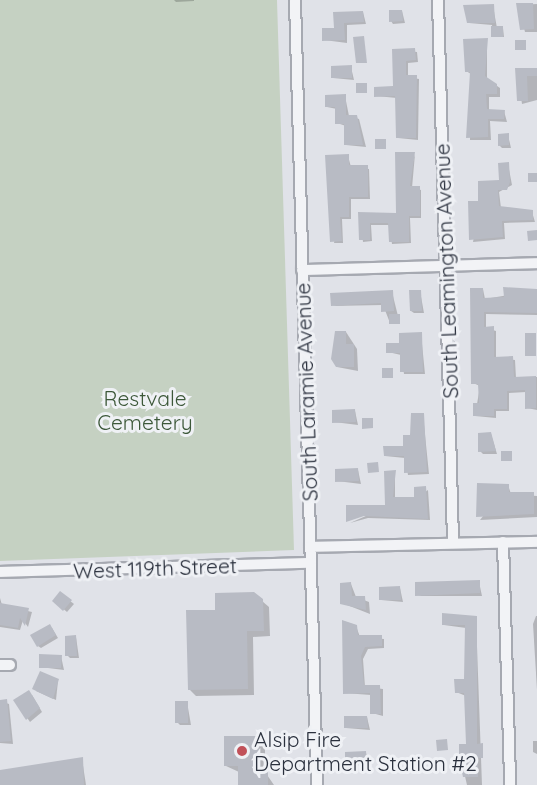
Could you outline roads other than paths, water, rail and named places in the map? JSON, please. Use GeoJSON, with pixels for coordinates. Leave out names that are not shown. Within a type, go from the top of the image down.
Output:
{"type":"FeatureCollection","features":[{"type":"Feature","properties":{"kind":"street","name":"South Laramie Avenue"},"geometry":{"type":"LineString","coordinates":[[294,0],[317,785]]}},
{"type":"Feature","properties":{"kind":"street","name":"South Leamington Avenue"},"geometry":{"type":"LineString","coordinates":[[438,0],[453,542]]}},
{"type":"Feature","properties":{"kind":"street"},"geometry":{"type":"LineString","coordinates":[[302,270],[537,263]]}},
{"type":"Feature","properties":{"kind":"street"},"geometry":{"type":"LineString","coordinates":[[310,547],[453,542],[537,542]]}},
{"type":"Feature","properties":{"kind":"street"},"geometry":{"type":"LineString","coordinates":[[503,542],[510,785]]}},
{"type":"Feature","properties":{"kind":"street","name":"West 119th Street"},"geometry":{"type":"LineString","coordinates":[[0,572],[311,563]]}},
{"type":"Feature","properties":{"kind":"place","name":"Alsip Fire Department Station #2"},"geometry":{"type":"Point","coordinates":[242,751]}},
{"type":"Feature","properties":{"kind":"park label","name":"Restvale Cemetery"},"geometry":{"type":"Point","coordinates":[145,410]}}]}
